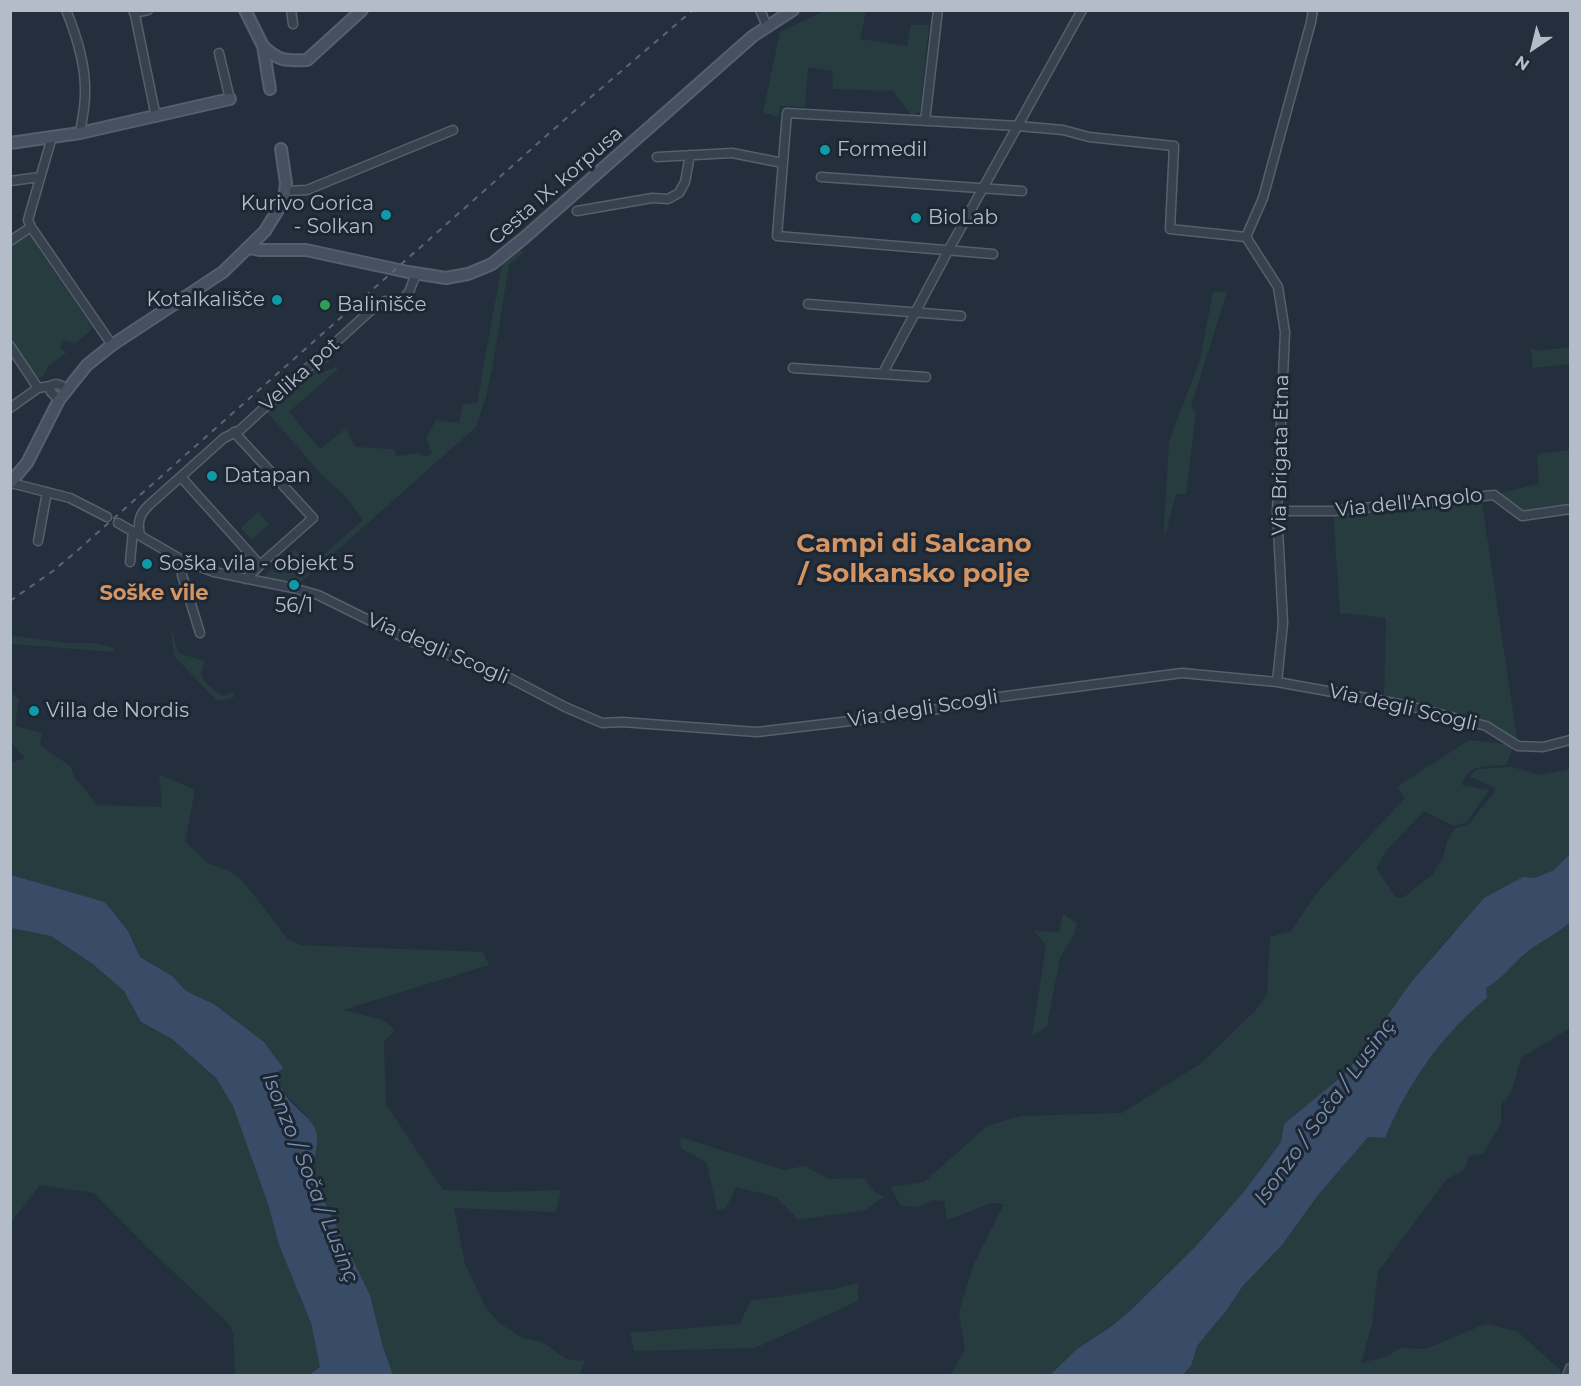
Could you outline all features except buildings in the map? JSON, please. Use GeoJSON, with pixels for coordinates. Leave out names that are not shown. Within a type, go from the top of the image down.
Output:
{"type":"FeatureCollection","features":[{"type":"Feature","properties":{"kind":"main road"},"geometry":{"type":"LineString","coordinates":[[245,10],[263,46],[270,89]]}},
{"type":"Feature","properties":{"kind":"main road"},"geometry":{"type":"LineString","coordinates":[[263,46],[275,57],[281,59],[307,60],[362,10]]}},
{"type":"Feature","properties":{"kind":"main road","name":"Cesta IX. korpusa"},"geometry":{"type":"LineString","coordinates":[[249,248],[306,250],[416,274],[446,278],[468,274],[492,264],[753,36],[792,10]]}},
{"type":"Feature","properties":{"kind":"main road"},"geometry":{"type":"LineString","coordinates":[[10,142],[80,132],[230,99]]}},
{"type":"Feature","properties":{"kind":"main road"},"geometry":{"type":"LineString","coordinates":[[11,483],[27,463],[66,389],[87,365],[112,345],[223,272],[265,231],[284,200],[286,183],[281,149]]}},
{"type":"Feature","properties":{"kind":"street"},"geometry":{"type":"LineString","coordinates":[[66,10],[78,41],[83,64],[85,94],[80,132]]}},
{"type":"Feature","properties":{"kind":"street"},"geometry":{"type":"LineString","coordinates":[[148,10],[134,12],[156,117]]}},
{"type":"Feature","properties":{"kind":"street"},"geometry":{"type":"LineString","coordinates":[[291,10],[293,24]]}},
{"type":"Feature","properties":{"kind":"street"},"geometry":{"type":"LineString","coordinates":[[760,10],[767,26]]}},
{"type":"Feature","properties":{"kind":"street"},"geometry":{"type":"LineString","coordinates":[[926,121],[938,10]]}},
{"type":"Feature","properties":{"kind":"street"},"geometry":{"type":"LineString","coordinates":[[883,373],[1082,10]]}},
{"type":"Feature","properties":{"kind":"street"},"geometry":{"type":"LineString","coordinates":[[993,254],[777,236],[787,113],[1018,126],[1063,130],[1089,137],[1174,146],[1170,229],[1246,237],[1263,198],[1313,10]]}},
{"type":"Feature","properties":{"kind":"street"},"geometry":{"type":"LineString","coordinates":[[219,53],[230,99]]}},
{"type":"Feature","properties":{"kind":"street"},"geometry":{"type":"LineString","coordinates":[[285,191],[307,190],[453,130]]}},
{"type":"Feature","properties":{"kind":"street"},"geometry":{"type":"LineString","coordinates":[[52,137],[28,219],[30,227],[112,345]]}},
{"type":"Feature","properties":{"kind":"street"},"geometry":{"type":"LineString","coordinates":[[657,157],[732,153],[783,163]]}},
{"type":"Feature","properties":{"kind":"street"},"geometry":{"type":"LineString","coordinates":[[577,211],[652,198],[668,200],[679,193],[685,182],[690,155]]}},
{"type":"Feature","properties":{"kind":"street"},"geometry":{"type":"LineString","coordinates":[[10,181],[40,177]]}},
{"type":"Feature","properties":{"kind":"street"},"geometry":{"type":"LineString","coordinates":[[821,177],[1022,191]]}},
{"type":"Feature","properties":{"kind":"street"},"geometry":{"type":"LineString","coordinates":[[10,241],[30,227]]}},
{"type":"Feature","properties":{"kind":"street","name":"Via Brigata Etna"},"geometry":{"type":"LineString","coordinates":[[1246,237],[1278,286],[1285,332],[1277,511],[1283,623],[1277,682]]}},
{"type":"Feature","properties":{"kind":"street","name":"Velika pot"},"geometry":{"type":"LineString","coordinates":[[130,562],[140,514],[224,438],[240,430],[370,311],[385,301],[401,301],[409,292],[416,274]]}},
{"type":"Feature","properties":{"kind":"street"},"geometry":{"type":"LineString","coordinates":[[808,304],[961,316]]}},
{"type":"Feature","properties":{"kind":"street"},"geometry":{"type":"LineString","coordinates":[[10,346],[38,388]]}},
{"type":"Feature","properties":{"kind":"street"},"geometry":{"type":"LineString","coordinates":[[793,368],[926,377]]}},
{"type":"Feature","properties":{"kind":"street"},"geometry":{"type":"LineString","coordinates":[[10,408],[38,388],[59,384],[66,389]]}},
{"type":"Feature","properties":{"kind":"street"},"geometry":{"type":"LineString","coordinates":[[50,386],[51,392],[59,400]]}},
{"type":"Feature","properties":{"kind":"street"},"geometry":{"type":"LineString","coordinates":[[118,523],[182,560],[214,572],[246,579],[313,518],[234,432]]}},
{"type":"Feature","properties":{"kind":"street"},"geometry":{"type":"LineString","coordinates":[[181,477],[260,565]]}},
{"type":"Feature","properties":{"kind":"street"},"geometry":{"type":"LineString","coordinates":[[11,483],[70,498],[107,517]]}},
{"type":"Feature","properties":{"kind":"street"},"geometry":{"type":"LineString","coordinates":[[38,542],[47,492]]}},
{"type":"Feature","properties":{"kind":"street","name":"Via dell'Angolo"},"geometry":{"type":"LineString","coordinates":[[1277,511],[1333,512],[1494,495],[1522,516],[1570,509]]}},
{"type":"Feature","properties":{"kind":"street"},"geometry":{"type":"LineString","coordinates":[[182,560],[182,575],[200,633]]}},
{"type":"Feature","properties":{"kind":"street","name":"Via degli Scogli"},"geometry":{"type":"LineString","coordinates":[[246,579],[318,595],[415,643],[506,676],[565,707],[602,723],[622,722],[758,732],[918,713],[999,697],[1182,673],[1277,682],[1416,708],[1486,726],[1518,746],[1543,747],[1570,740]]}},
{"type":"Feature","properties":{"kind":"street"},"geometry":{"type":"LineString","coordinates":[[1567,1376],[1570,1368]]}},
{"type":"Feature","properties":{"kind":"green space"},"geometry":{"type":"Polygon","coordinates":[[[824,11],[866,11],[860,39],[907,46],[911,25],[929,25],[920,112],[911,115],[893,91],[833,89],[832,71],[808,67],[805,107],[780,106],[778,117],[763,112],[780,32],[824,11]]]}},
{"type":"Feature","properties":{"kind":"green space"},"geometry":{"type":"Polygon","coordinates":[[[33,234],[41,245],[38,248],[93,328],[75,344],[66,340],[59,346],[66,353],[48,366],[43,377],[36,378],[11,344],[11,245],[33,234]]]}},
{"type":"Feature","properties":{"kind":"green space"},"geometry":{"type":"Polygon","coordinates":[[[519,250],[524,252],[509,265],[493,364],[486,397],[476,427],[297,586],[263,577],[295,549],[311,566],[363,520],[347,498],[321,474],[266,411],[327,355],[332,359],[318,371],[321,373],[336,367],[338,369],[289,412],[320,449],[346,428],[355,447],[394,449],[397,456],[418,453],[427,457],[432,453],[426,438],[436,420],[459,423],[463,404],[477,403],[502,264],[519,250]]]}},
{"type":"Feature","properties":{"kind":"green space"},"geometry":{"type":"Polygon","coordinates":[[[1213,292],[1227,292],[1191,406],[1196,412],[1186,494],[1176,494],[1165,536],[1169,441],[1200,360],[1213,292]]]}},
{"type":"Feature","properties":{"kind":"green space"},"geometry":{"type":"Polygon","coordinates":[[[1570,347],[1570,364],[1533,368],[1531,348],[1537,351],[1570,347]]]}},
{"type":"Feature","properties":{"kind":"green space"},"geometry":{"type":"Polygon","coordinates":[[[1570,450],[1570,505],[1522,512],[1499,493],[1539,484],[1537,454],[1570,450]]]}},
{"type":"Feature","properties":{"kind":"green space"},"geometry":{"type":"Polygon","coordinates":[[[1481,496],[1518,746],[1486,726],[1384,701],[1386,618],[1340,613],[1333,511],[1481,496]]]}},
{"type":"Feature","properties":{"kind":"green space"},"geometry":{"type":"Polygon","coordinates":[[[258,512],[269,524],[252,540],[241,528],[258,512]]]}},
{"type":"Feature","properties":{"kind":"green space"},"geometry":{"type":"Polygon","coordinates":[[[171,628],[178,653],[204,661],[201,675],[207,684],[222,696],[234,692],[233,698],[217,701],[174,656],[171,628]]]}},
{"type":"Feature","properties":{"kind":"green space"},"geometry":{"type":"Polygon","coordinates":[[[11,637],[67,643],[93,643],[114,648],[113,652],[11,644],[11,637]]]}},
{"type":"Feature","properties":{"kind":"green space"},"geometry":{"type":"Polygon","coordinates":[[[11,692],[19,699],[15,726],[42,733],[40,745],[70,766],[76,779],[98,805],[162,807],[159,774],[195,790],[185,842],[208,863],[227,870],[241,879],[287,938],[300,945],[483,952],[489,965],[343,1010],[384,1020],[395,1030],[384,1042],[386,1104],[443,1190],[499,1192],[561,1190],[556,1212],[454,1208],[465,1264],[485,1306],[498,1322],[523,1338],[542,1342],[566,1359],[585,1361],[579,1375],[393,1375],[383,1347],[370,1295],[309,1170],[307,1116],[286,1095],[277,1073],[282,1068],[264,1042],[214,1004],[186,991],[172,976],[140,957],[128,931],[105,902],[11,875],[10,763],[25,758],[11,742],[11,692]]]}},
{"type":"Feature","properties":{"kind":"green space"},"geometry":{"type":"Polygon","coordinates":[[[1469,740],[1514,745],[1506,765],[1480,767],[1474,769],[1465,778],[1462,785],[1489,790],[1467,822],[1454,826],[1424,811],[1386,851],[1376,868],[1396,898],[1404,897],[1432,875],[1443,858],[1447,841],[1454,829],[1469,824],[1495,791],[1495,788],[1469,776],[1478,769],[1512,767],[1540,775],[1570,769],[1570,854],[1554,870],[1534,878],[1463,924],[1450,936],[1412,981],[1347,1072],[1284,1124],[1281,1142],[1243,1193],[1195,1247],[1112,1326],[1077,1349],[1050,1375],[950,1375],[965,1350],[959,1312],[973,1266],[1004,1204],[992,1203],[947,1220],[944,1201],[932,1200],[920,1207],[901,1206],[890,1187],[924,1182],[987,1126],[1021,1116],[1122,1113],[1200,1064],[1257,1009],[1267,994],[1270,937],[1290,932],[1320,889],[1405,798],[1397,787],[1469,740]]]}},
{"type":"Feature","properties":{"kind":"green space"},"geometry":{"type":"Polygon","coordinates":[[[1063,914],[1077,923],[1074,935],[1060,957],[1047,1026],[1032,1036],[1046,945],[1034,931],[1059,932],[1063,914]]]}},
{"type":"Feature","properties":{"kind":"green space"},"geometry":{"type":"Polygon","coordinates":[[[1570,922],[1570,1028],[1521,1058],[1511,1093],[1501,1104],[1501,1123],[1483,1154],[1469,1156],[1465,1169],[1446,1180],[1378,1272],[1372,1324],[1361,1363],[1385,1357],[1401,1348],[1426,1349],[1485,1324],[1517,1331],[1560,1370],[1562,1375],[1183,1376],[1191,1366],[1197,1346],[1226,1311],[1242,1287],[1282,1245],[1318,1195],[1368,1137],[1385,1138],[1404,1099],[1427,1062],[1470,1012],[1487,998],[1485,988],[1503,976],[1528,951],[1570,922]]]}},
{"type":"Feature","properties":{"kind":"green space"},"geometry":{"type":"Polygon","coordinates":[[[11,928],[51,936],[94,965],[124,991],[141,1022],[172,1039],[216,1078],[233,1106],[268,1204],[279,1245],[311,1323],[320,1367],[309,1375],[235,1375],[233,1333],[230,1325],[147,1247],[94,1193],[40,1185],[11,1222],[11,928]]]}},
{"type":"Feature","properties":{"kind":"green space"},"geometry":{"type":"Polygon","coordinates":[[[680,1137],[784,1170],[804,1166],[829,1179],[863,1178],[875,1192],[884,1197],[865,1210],[799,1220],[776,1197],[736,1187],[726,1208],[717,1210],[707,1163],[681,1148],[680,1137]]]}},
{"type":"Feature","properties":{"kind":"green space"},"geometry":{"type":"Polygon","coordinates":[[[858,1283],[858,1301],[755,1348],[634,1351],[630,1331],[740,1324],[750,1301],[834,1289],[858,1283]]]}},
{"type":"Feature","properties":{"kind":"water","name":"Isonzo / Soča / Lusinç"},"geometry":{"type":"Polygon","coordinates":[[[1570,854],[1570,922],[1528,951],[1498,980],[1486,988],[1487,998],[1455,1028],[1427,1062],[1404,1099],[1385,1138],[1368,1137],[1318,1195],[1282,1245],[1242,1287],[1226,1311],[1197,1346],[1191,1366],[1183,1375],[1050,1375],[1077,1349],[1112,1326],[1131,1310],[1195,1247],[1243,1193],[1281,1142],[1284,1124],[1347,1072],[1412,981],[1484,898],[1523,877],[1534,878],[1554,870],[1570,854]]]}},
{"type":"Feature","properties":{"kind":"water","name":"Isonzo / Soča / Lusinç"},"geometry":{"type":"Polygon","coordinates":[[[11,875],[105,902],[128,931],[140,957],[172,976],[186,991],[214,1004],[264,1042],[283,1068],[277,1073],[283,1091],[315,1128],[317,1144],[315,1156],[309,1157],[309,1170],[370,1295],[383,1347],[393,1375],[309,1375],[320,1367],[311,1323],[279,1245],[268,1204],[233,1106],[216,1078],[172,1039],[141,1022],[124,991],[94,965],[51,936],[11,928],[11,875]]]}},
{"type":"Feature","properties":{"kind":"railway"},"geometry":{"type":"LineString","coordinates":[[10,601],[78,550],[571,114],[693,10]]}},
{"type":"Feature","properties":{"kind":"place","name":"Formedil"},"geometry":{"type":"Point","coordinates":[825,150]}},
{"type":"Feature","properties":{"kind":"place","name":"Kurivo Gorica - Solkan"},"geometry":{"type":"Point","coordinates":[386,215]}},
{"type":"Feature","properties":{"kind":"place","name":"BioLab"},"geometry":{"type":"Point","coordinates":[916,218]}},
{"type":"Feature","properties":{"kind":"place","name":"Kotalkališče"},"geometry":{"type":"Point","coordinates":[277,300]}},
{"type":"Feature","properties":{"kind":"place","name":"Balinišče"},"geometry":{"type":"Point","coordinates":[325,305]}},
{"type":"Feature","properties":{"kind":"place","name":"Datapan"},"geometry":{"type":"Point","coordinates":[212,476]}},
{"type":"Feature","properties":{"kind":"place","name":"Soška vila - objekt 5"},"geometry":{"type":"Point","coordinates":[147,564]}},
{"type":"Feature","properties":{"kind":"place","name":"56/1"},"geometry":{"type":"Point","coordinates":[294,585]}},
{"type":"Feature","properties":{"kind":"place","name":"Villa de Nordis"},"geometry":{"type":"Point","coordinates":[34,711]}},
{"type":"Feature","properties":{"kind":"district","name":"Campi di Salcano / Solkansko polje"},"geometry":{"type":"Point","coordinates":[914,559]}},
{"type":"Feature","properties":{"kind":"district","name":"Soške vile"},"geometry":{"type":"Point","coordinates":[154,594]}}]}
